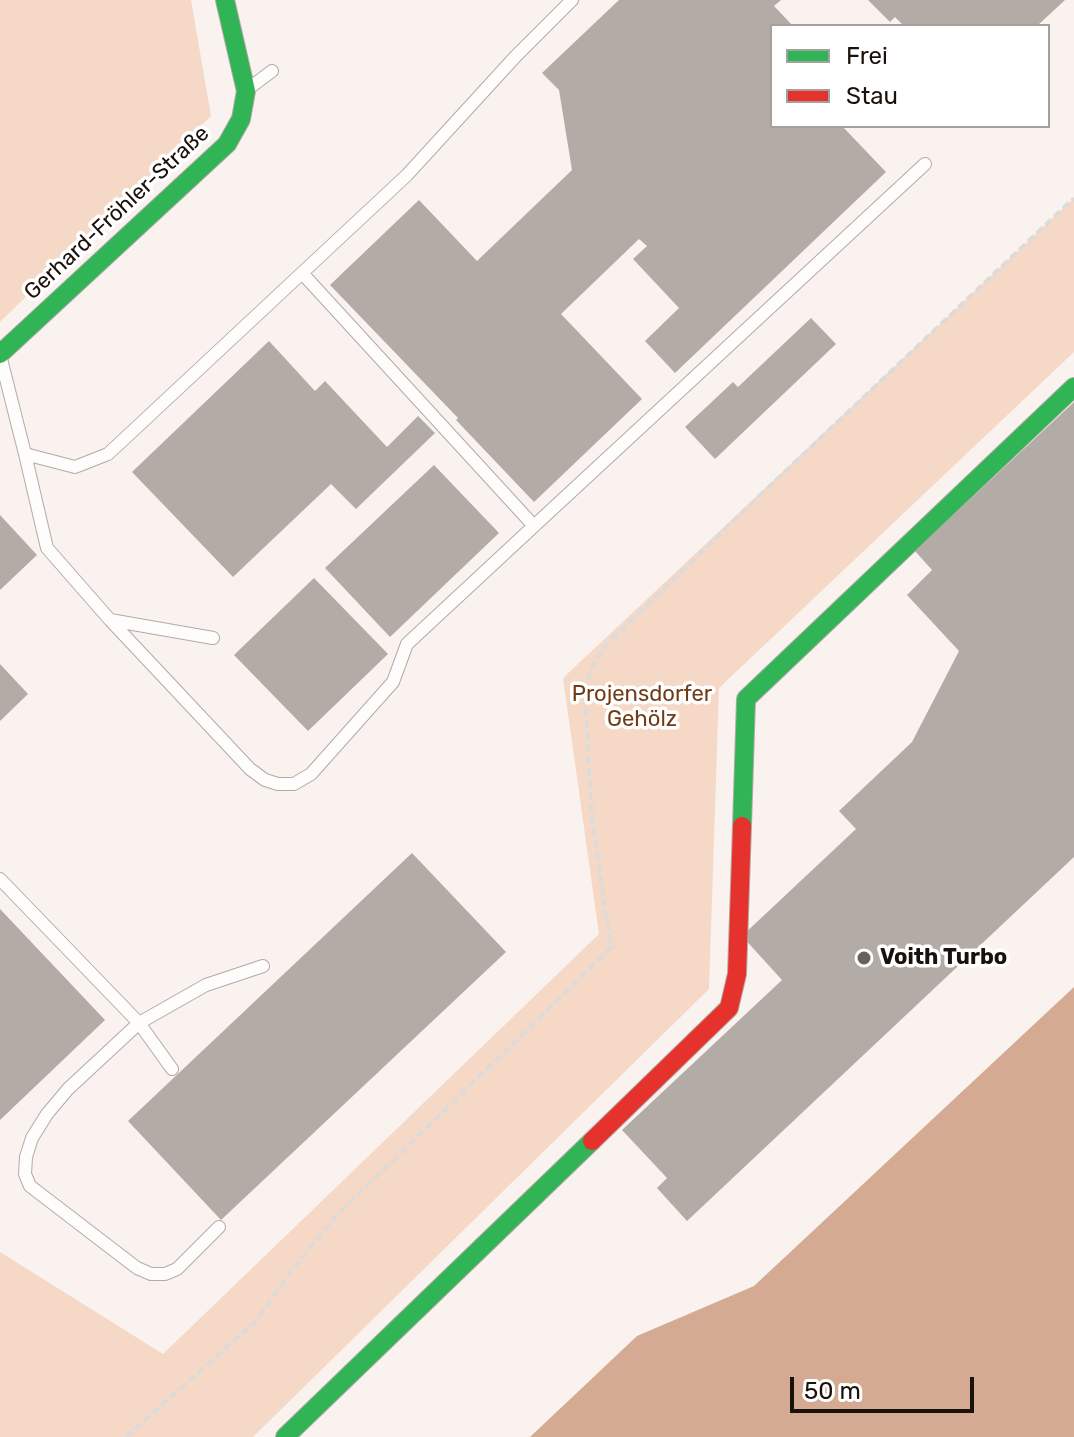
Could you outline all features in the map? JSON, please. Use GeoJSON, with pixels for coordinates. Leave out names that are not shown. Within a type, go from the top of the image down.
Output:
{"type":"FeatureCollection","features":[{"type":"Feature","properties":{"kind":"street","name":"Gerhard-Fröhler-Straße"},"geometry":{"type":"LineString","coordinates":[[0,355],[227,144],[241,119],[246,91],[225,0]]}},
{"type":"Feature","properties":{"kind":"street"},"geometry":{"type":"LineString","coordinates":[[285,1437],[729,1008],[737,974],[746,699],[1074,387]]}},
{"type":"Feature","properties":{"kind":"lane"},"geometry":{"type":"LineString","coordinates":[[25,454],[75,467],[108,454],[407,175],[572,0]]}},
{"type":"Feature","properties":{"kind":"lane"},"geometry":{"type":"LineString","coordinates":[[246,91],[272,71]]}},
{"type":"Feature","properties":{"kind":"lane"},"geometry":{"type":"LineString","coordinates":[[0,355],[47,548],[250,769],[265,780],[294,784],[311,774],[393,682],[407,644],[925,164]]}},
{"type":"Feature","properties":{"kind":"lane"},"geometry":{"type":"LineString","coordinates":[[302,273],[534,526]]}},
{"type":"Feature","properties":{"kind":"lane"},"geometry":{"type":"LineString","coordinates":[[110,620],[213,638]]}},
{"type":"Feature","properties":{"kind":"lane"},"geometry":{"type":"LineString","coordinates":[[0,879],[139,1023],[172,1069]]}},
{"type":"Feature","properties":{"kind":"lane"},"geometry":{"type":"LineString","coordinates":[[219,1227],[177,1269],[165,1274],[151,1274],[137,1268],[30,1186],[25,1174],[26,1157],[32,1138],[68,1089],[139,1023],[206,985],[263,966]]}},
{"type":"Feature","properties":{"kind":"path"},"geometry":{"type":"LineString","coordinates":[[126,1437],[256,1321],[335,1217],[611,948],[592,818],[585,695],[591,668],[606,645],[1074,198]]}},
{"type":"Feature","properties":{"kind":"green space"},"geometry":{"type":"Polygon","coordinates":[[[0,0],[191,0],[211,116],[0,322],[0,0]]]}},
{"type":"Feature","properties":{"kind":"green space","name":"Projensdorfer Gehölz"},"geometry":{"type":"Polygon","coordinates":[[[1074,198],[1074,352],[719,688],[709,989],[253,1437],[0,1437],[0,1252],[163,1354],[599,934],[563,678],[1074,198]]]}},
{"type":"Feature","properties":{"kind":"shaded area"},"geometry":{"type":"Polygon","coordinates":[[[1074,987],[1074,1437],[530,1437],[637,1336],[754,1286],[1074,987]]]}},
{"type":"Feature","properties":{"kind":"building"},"geometry":{"type":"Polygon","coordinates":[[[619,0],[781,0],[774,6],[791,24],[770,24],[770,128],[844,128],[886,172],[675,373],[645,341],[679,308],[633,259],[647,246],[639,239],[561,314],[642,399],[534,502],[330,285],[419,200],[477,261],[572,170],[559,90],[542,73],[619,0]]]}},
{"type":"Feature","properties":{"kind":"building"},"geometry":{"type":"Polygon","coordinates":[[[868,0],[1065,0],[1039,24],[902,24],[895,17],[890,22],[868,0]]]}},
{"type":"Feature","properties":{"kind":"building"},"geometry":{"type":"Polygon","coordinates":[[[811,318],[836,344],[715,459],[685,427],[733,382],[738,387],[811,318]]]}},
{"type":"Feature","properties":{"kind":"building"},"geometry":{"type":"Polygon","coordinates":[[[269,341],[315,391],[325,381],[387,447],[418,416],[435,433],[356,509],[331,484],[233,577],[132,472],[269,341]]]}},
{"type":"Feature","properties":{"kind":"building","name":"Voith Turbo"},"geometry":{"type":"Polygon","coordinates":[[[1074,402],[1074,857],[687,1221],[657,1188],[667,1178],[622,1130],[782,980],[742,936],[856,829],[839,811],[912,742],[959,651],[907,595],[932,570],[915,551],[1074,402]]]}},
{"type":"Feature","properties":{"kind":"building"},"geometry":{"type":"Polygon","coordinates":[[[434,465],[499,533],[390,637],[325,568],[434,465]]]}},
{"type":"Feature","properties":{"kind":"building"},"geometry":{"type":"Polygon","coordinates":[[[0,515],[37,555],[0,590],[0,515]]]}},
{"type":"Feature","properties":{"kind":"building"},"geometry":{"type":"Polygon","coordinates":[[[314,578],[388,654],[308,731],[234,655],[314,578]]]}},
{"type":"Feature","properties":{"kind":"building"},"geometry":{"type":"Polygon","coordinates":[[[0,664],[28,694],[0,721],[0,664]]]}},
{"type":"Feature","properties":{"kind":"building"},"geometry":{"type":"Polygon","coordinates":[[[412,853],[506,952],[221,1220],[128,1121],[412,853]]]}},
{"type":"Feature","properties":{"kind":"building"},"geometry":{"type":"Polygon","coordinates":[[[0,909],[105,1020],[0,1120],[0,909]]]}},
{"type":"Feature","properties":{"kind":"traffic: fast"},"geometry":{"type":"LineString","coordinates":[[0,354],[227,144],[241,119],[246,91],[225,0]]}},
{"type":"Feature","properties":{"kind":"traffic: fast"},"geometry":{"type":"LineString","coordinates":[[742,826],[746,699],[1074,387]]}},
{"type":"Feature","properties":{"kind":"traffic: fast"},"geometry":{"type":"LineString","coordinates":[[285,1437],[592,1141]]}},
{"type":"Feature","properties":{"kind":"traffic: jam"},"geometry":{"type":"LineString","coordinates":[[592,1141],[729,1008],[737,974],[742,826]]}},
{"type":"Feature","properties":{"kind":"place","name":"Voith Turbo"},"geometry":{"type":"Point","coordinates":[864,958]}}]}
